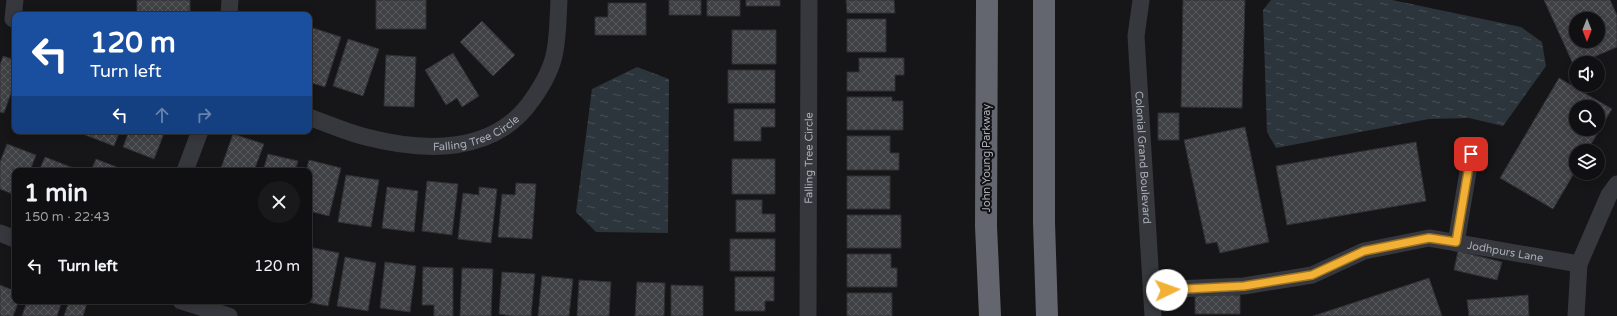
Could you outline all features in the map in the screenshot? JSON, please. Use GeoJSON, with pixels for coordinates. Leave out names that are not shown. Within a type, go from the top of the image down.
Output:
{"type":"FeatureCollection","features":[{"type":"Feature","properties":{"kind":"highway","name":"John Young Parkway"},"geometry":{"type":"LineString","coordinates":[[987,0],[986,226],[990,316]]}},
{"type":"Feature","properties":{"kind":"highway"},"geometry":{"type":"LineString","coordinates":[[1044,0],[1044,222],[1047,316]]}},
{"type":"Feature","properties":{"kind":"street"},"geometry":{"type":"LineString","coordinates":[[9,19],[15,0]]}},
{"type":"Feature","properties":{"kind":"street"},"geometry":{"type":"LineString","coordinates":[[229,12],[230,0]]}},
{"type":"Feature","properties":{"kind":"street","name":"Falling Tree Circle"},"geometry":{"type":"LineString","coordinates":[[312,118],[338,129],[389,142],[413,145],[453,146],[469,144],[484,138],[512,123],[523,113],[542,86],[555,52],[559,0]]}},
{"type":"Feature","properties":{"kind":"street","name":"Falling Tree Circle"},"geometry":{"type":"LineString","coordinates":[[808,316],[809,0]]}},
{"type":"Feature","properties":{"kind":"street","name":"Colonial Grand Boulevard"},"geometry":{"type":"LineString","coordinates":[[1141,0],[1136,36],[1153,316]]}},
{"type":"Feature","properties":{"kind":"street"},"geometry":{"type":"LineString","coordinates":[[186,168],[199,134]]}},
{"type":"Feature","properties":{"kind":"street"},"geometry":{"type":"LineString","coordinates":[[1456,242],[1471,154]]}},
{"type":"Feature","properties":{"kind":"street"},"geometry":{"type":"LineString","coordinates":[[1576,316],[1579,264],[1609,195],[1617,184]]}},
{"type":"Feature","properties":{"kind":"street"},"geometry":{"type":"LineString","coordinates":[[0,233],[12,238]]}},
{"type":"Feature","properties":{"kind":"street","name":"Jodhpurs Lane"},"geometry":{"type":"LineString","coordinates":[[1151,290],[1244,286],[1312,275],[1364,251],[1429,238],[1579,264]]}},
{"type":"Feature","properties":{"kind":"street"},"geometry":{"type":"LineString","coordinates":[[191,304],[229,316]]}},
{"type":"Feature","properties":{"kind":"water"},"geometry":{"type":"Polygon","coordinates":[[[1271,0],[1392,0],[1521,27],[1542,42],[1546,66],[1503,126],[1469,118],[1429,119],[1276,148],[1267,132],[1263,10],[1271,0]]]}},
{"type":"Feature","properties":{"kind":"water"},"geometry":{"type":"Polygon","coordinates":[[[637,67],[669,79],[668,233],[596,232],[576,212],[592,89],[637,67]]]}},
{"type":"Feature","properties":{"kind":"building"},"geometry":{"type":"Polygon","coordinates":[[[137,0],[190,0],[190,12],[137,12],[137,0]]]}},
{"type":"Feature","properties":{"kind":"building"},"geometry":{"type":"Polygon","coordinates":[[[376,0],[426,0],[426,29],[376,29],[376,0]]]}},
{"type":"Feature","properties":{"kind":"building"},"geometry":{"type":"Polygon","coordinates":[[[669,0],[701,0],[701,15],[669,15],[669,0]]]}},
{"type":"Feature","properties":{"kind":"building"},"geometry":{"type":"Polygon","coordinates":[[[707,0],[740,0],[740,16],[707,16],[707,0]]]}},
{"type":"Feature","properties":{"kind":"building"},"geometry":{"type":"Polygon","coordinates":[[[746,0],[780,0],[780,6],[746,6],[746,0]]]}},
{"type":"Feature","properties":{"kind":"building"},"geometry":{"type":"Polygon","coordinates":[[[846,0],[894,0],[895,13],[847,13],[846,0]]]}},
{"type":"Feature","properties":{"kind":"building"},"geometry":{"type":"Polygon","coordinates":[[[1183,0],[1245,0],[1242,108],[1181,107],[1183,0]]]}},
{"type":"Feature","properties":{"kind":"building"},"geometry":{"type":"Polygon","coordinates":[[[1544,0],[1610,0],[1617,15],[1617,47],[1596,56],[1569,56],[1544,0]]]}},
{"type":"Feature","properties":{"kind":"building"},"geometry":{"type":"Polygon","coordinates":[[[608,3],[646,3],[646,35],[595,35],[595,17],[608,17],[608,3]]]}},
{"type":"Feature","properties":{"kind":"building"},"geometry":{"type":"Polygon","coordinates":[[[847,19],[886,19],[886,52],[847,52],[847,19]]]}},
{"type":"Feature","properties":{"kind":"building"},"geometry":{"type":"Polygon","coordinates":[[[482,21],[515,55],[493,76],[460,42],[482,21]]]}},
{"type":"Feature","properties":{"kind":"building"},"geometry":{"type":"Polygon","coordinates":[[[312,28],[341,37],[325,87],[312,83],[312,28]]]}},
{"type":"Feature","properties":{"kind":"building"},"geometry":{"type":"Polygon","coordinates":[[[732,30],[776,30],[776,64],[732,64],[732,30]]]}},
{"type":"Feature","properties":{"kind":"building"},"geometry":{"type":"Polygon","coordinates":[[[348,39],[379,49],[363,96],[333,86],[348,39]]]}},
{"type":"Feature","properties":{"kind":"building"},"geometry":{"type":"Polygon","coordinates":[[[453,53],[479,96],[462,107],[457,98],[446,105],[425,70],[453,53]]]}},
{"type":"Feature","properties":{"kind":"building"},"geometry":{"type":"Polygon","coordinates":[[[386,55],[416,57],[414,107],[384,106],[386,55]]]}},
{"type":"Feature","properties":{"kind":"building"},"geometry":{"type":"Polygon","coordinates":[[[3,56],[12,59],[12,90],[4,113],[0,112],[0,65],[3,56]]]}},
{"type":"Feature","properties":{"kind":"building"},"geometry":{"type":"Polygon","coordinates":[[[859,58],[904,58],[904,75],[895,75],[895,91],[847,91],[847,72],[859,72],[859,58]]]}},
{"type":"Feature","properties":{"kind":"building"},"geometry":{"type":"Polygon","coordinates":[[[728,70],[775,70],[775,103],[728,103],[728,70]]]}},
{"type":"Feature","properties":{"kind":"building"},"geometry":{"type":"Polygon","coordinates":[[[1559,78],[1569,84],[1569,92],[1583,92],[1597,100],[1569,100],[1569,136],[1596,136],[1591,144],[1569,144],[1570,180],[1553,209],[1500,178],[1559,78]]]}},
{"type":"Feature","properties":{"kind":"building"},"geometry":{"type":"Polygon","coordinates":[[[847,97],[892,97],[892,101],[903,101],[903,130],[847,130],[847,97]]]}},
{"type":"Feature","properties":{"kind":"building"},"geometry":{"type":"Polygon","coordinates":[[[1605,105],[1612,109],[1605,121],[1605,105]]]}},
{"type":"Feature","properties":{"kind":"building"},"geometry":{"type":"Polygon","coordinates":[[[734,109],[775,109],[775,127],[761,127],[761,141],[734,141],[734,109]]]}},
{"type":"Feature","properties":{"kind":"building"},"geometry":{"type":"Polygon","coordinates":[[[1158,113],[1179,113],[1179,140],[1158,140],[1158,113]]]}},
{"type":"Feature","properties":{"kind":"building"},"geometry":{"type":"Polygon","coordinates":[[[1245,127],[1269,242],[1220,253],[1217,242],[1206,244],[1184,140],[1245,127]]]}},
{"type":"Feature","properties":{"kind":"building"},"geometry":{"type":"Polygon","coordinates":[[[86,134],[119,134],[114,146],[86,134]]]}},
{"type":"Feature","properties":{"kind":"building"},"geometry":{"type":"Polygon","coordinates":[[[128,134],[164,134],[154,159],[123,147],[128,134]]]}},
{"type":"Feature","properties":{"kind":"building"},"geometry":{"type":"Polygon","coordinates":[[[233,134],[264,144],[255,168],[221,168],[233,134]]]}},
{"type":"Feature","properties":{"kind":"building"},"geometry":{"type":"Polygon","coordinates":[[[847,136],[890,136],[890,153],[899,153],[899,170],[847,170],[847,136]]]}},
{"type":"Feature","properties":{"kind":"building"},"geometry":{"type":"Polygon","coordinates":[[[1416,142],[1426,201],[1287,225],[1276,166],[1416,142]]]}},
{"type":"Feature","properties":{"kind":"building"},"geometry":{"type":"Polygon","coordinates":[[[7,144],[36,155],[31,168],[12,168],[12,194],[0,189],[0,162],[7,144]]]}},
{"type":"Feature","properties":{"kind":"building"},"geometry":{"type":"Polygon","coordinates":[[[268,154],[298,161],[296,168],[264,168],[268,154]]]}},
{"type":"Feature","properties":{"kind":"building"},"geometry":{"type":"Polygon","coordinates":[[[45,157],[73,168],[40,168],[45,157]]]}},
{"type":"Feature","properties":{"kind":"building"},"geometry":{"type":"Polygon","coordinates":[[[96,159],[119,168],[92,168],[96,159]]]}},
{"type":"Feature","properties":{"kind":"building"},"geometry":{"type":"Polygon","coordinates":[[[732,159],[775,159],[775,194],[732,194],[732,159]]]}},
{"type":"Feature","properties":{"kind":"building"},"geometry":{"type":"Polygon","coordinates":[[[309,160],[341,168],[329,216],[312,212],[312,168],[307,168],[309,160]]]}},
{"type":"Feature","properties":{"kind":"building"},"geometry":{"type":"Polygon","coordinates":[[[346,175],[379,180],[371,227],[338,222],[346,175]]]}},
{"type":"Feature","properties":{"kind":"building"},"geometry":{"type":"Polygon","coordinates":[[[847,176],[890,176],[890,209],[847,209],[847,176]]]}},
{"type":"Feature","properties":{"kind":"building"},"geometry":{"type":"Polygon","coordinates":[[[427,181],[458,184],[452,235],[422,231],[427,181]]]}},
{"type":"Feature","properties":{"kind":"building"},"geometry":{"type":"Polygon","coordinates":[[[516,183],[536,184],[532,239],[498,237],[502,194],[515,195],[516,183]]]}},
{"type":"Feature","properties":{"kind":"building"},"geometry":{"type":"Polygon","coordinates":[[[387,187],[418,191],[414,232],[382,228],[387,187]]]}},
{"type":"Feature","properties":{"kind":"building"},"geometry":{"type":"Polygon","coordinates":[[[479,187],[497,189],[491,243],[458,239],[463,193],[479,195],[479,187]]]}},
{"type":"Feature","properties":{"kind":"building"},"geometry":{"type":"Polygon","coordinates":[[[736,200],[762,200],[762,214],[775,214],[775,232],[736,232],[736,200]]]}},
{"type":"Feature","properties":{"kind":"building"},"geometry":{"type":"Polygon","coordinates":[[[847,215],[901,215],[901,248],[847,248],[847,215]]]}},
{"type":"Feature","properties":{"kind":"building"},"geometry":{"type":"Polygon","coordinates":[[[730,239],[775,239],[775,271],[730,271],[730,239]]]}},
{"type":"Feature","properties":{"kind":"building"},"geometry":{"type":"Polygon","coordinates":[[[312,248],[339,253],[328,306],[312,303],[312,248]]]}},
{"type":"Feature","properties":{"kind":"building"},"geometry":{"type":"Polygon","coordinates":[[[1458,251],[1502,262],[1497,280],[1454,270],[1458,251]]]}},
{"type":"Feature","properties":{"kind":"building"},"geometry":{"type":"Polygon","coordinates":[[[847,254],[891,254],[891,268],[897,268],[897,287],[847,287],[847,254]]]}},
{"type":"Feature","properties":{"kind":"building"},"geometry":{"type":"Polygon","coordinates":[[[345,257],[376,263],[368,311],[337,306],[345,257]]]}},
{"type":"Feature","properties":{"kind":"building"},"geometry":{"type":"Polygon","coordinates":[[[385,262],[416,266],[410,312],[380,308],[385,262]]]}},
{"type":"Feature","properties":{"kind":"building"},"geometry":{"type":"Polygon","coordinates":[[[423,267],[453,268],[453,316],[434,316],[434,305],[422,305],[423,267]]]}},
{"type":"Feature","properties":{"kind":"building"},"geometry":{"type":"Polygon","coordinates":[[[462,268],[493,269],[491,316],[460,316],[462,268]]]}},
{"type":"Feature","properties":{"kind":"building"},"geometry":{"type":"Polygon","coordinates":[[[502,272],[535,274],[531,316],[499,314],[502,272]]]}},
{"type":"Feature","properties":{"kind":"building"},"geometry":{"type":"Polygon","coordinates":[[[542,276],[573,279],[569,316],[538,316],[542,276]]]}},
{"type":"Feature","properties":{"kind":"building"},"geometry":{"type":"Polygon","coordinates":[[[735,277],[774,277],[774,301],[765,301],[765,311],[735,311],[735,277]]]}},
{"type":"Feature","properties":{"kind":"building"},"geometry":{"type":"Polygon","coordinates":[[[1429,278],[1442,316],[1313,316],[1429,278]]]}},
{"type":"Feature","properties":{"kind":"building"},"geometry":{"type":"Polygon","coordinates":[[[579,280],[611,282],[609,316],[577,316],[579,280]]]}},
{"type":"Feature","properties":{"kind":"building"},"geometry":{"type":"Polygon","coordinates":[[[637,282],[665,283],[664,316],[635,316],[637,282]]]}},
{"type":"Feature","properties":{"kind":"building"},"geometry":{"type":"Polygon","coordinates":[[[0,285],[12,290],[12,304],[18,304],[13,316],[0,316],[0,285]]]}},
{"type":"Feature","properties":{"kind":"building"},"geometry":{"type":"Polygon","coordinates":[[[671,285],[703,286],[703,316],[671,316],[671,285]]]}},
{"type":"Feature","properties":{"kind":"building"},"geometry":{"type":"Polygon","coordinates":[[[847,293],[892,293],[892,316],[847,316],[847,293]]]}},
{"type":"Feature","properties":{"kind":"building"},"geometry":{"type":"Polygon","coordinates":[[[1195,295],[1240,295],[1240,314],[1195,314],[1195,295]]]}},
{"type":"Feature","properties":{"kind":"building"},"geometry":{"type":"Polygon","coordinates":[[[1528,295],[1529,316],[1469,316],[1467,300],[1528,295]]]}},
{"type":"Feature","properties":{"kind":"building"},"geometry":{"type":"Polygon","coordinates":[[[26,304],[61,304],[57,316],[22,316],[26,304]]]}},
{"type":"Feature","properties":{"kind":"building"},"geometry":{"type":"Polygon","coordinates":[[[68,304],[87,304],[83,316],[64,316],[68,304]]]}},
{"type":"Feature","properties":{"kind":"route"},"geometry":{"type":"LineString","coordinates":[[1167,290],[1244,286],[1312,275],[1364,251],[1429,238],[1456,242],[1471,154]]}}]}
